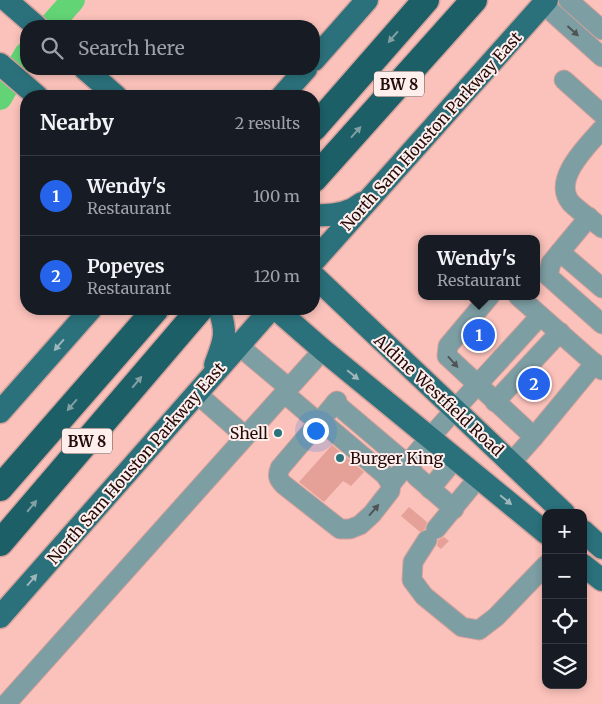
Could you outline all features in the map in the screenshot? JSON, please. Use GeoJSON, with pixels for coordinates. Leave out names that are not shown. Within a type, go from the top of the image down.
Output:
{"type":"FeatureCollection","features":[{"type":"Feature","properties":{"kind":"highway","name":"BW 8"},"geometry":{"type":"LineString","coordinates":[[320,121],[426,0]]}},
{"type":"Feature","properties":{"kind":"highway","name":"BW 8"},"geometry":{"type":"LineString","coordinates":[[320,173],[474,0]]}},
{"type":"Feature","properties":{"kind":"highway","name":"BW 8"},"geometry":{"type":"LineString","coordinates":[[0,488],[151,315]]}},
{"type":"Feature","properties":{"kind":"highway","name":"BW 8"},"geometry":{"type":"LineString","coordinates":[[0,543],[195,315]]}},
{"type":"Feature","properties":{"kind":"main road"},"geometry":{"type":"LineString","coordinates":[[320,53],[366,0]]}},
{"type":"Feature","properties":{"kind":"main road","name":"North Sam Houston Parkway East"},"geometry":{"type":"LineString","coordinates":[[320,254],[545,2]]}},
{"type":"Feature","properties":{"kind":"main road"},"geometry":{"type":"LineString","coordinates":[[10,4],[29,20]]}},
{"type":"Feature","properties":{"kind":"main road"},"geometry":{"type":"LineString","coordinates":[[0,64],[31,90]]}},
{"type":"Feature","properties":{"kind":"main road"},"geometry":{"type":"LineString","coordinates":[[92,75],[109,90]]}},
{"type":"Feature","properties":{"kind":"main road"},"geometry":{"type":"LineString","coordinates":[[287,90],[301,75]]}},
{"type":"Feature","properties":{"kind":"main road"},"geometry":{"type":"LineString","coordinates":[[320,215],[330,216],[358,207],[376,193]]}},
{"type":"Feature","properties":{"kind":"main road","name":"Aldine Westfield Road"},"geometry":{"type":"LineString","coordinates":[[320,282],[560,509]]}},
{"type":"Feature","properties":{"kind":"main road"},"geometry":{"type":"LineString","coordinates":[[0,412],[86,315]]}},
{"type":"Feature","properties":{"kind":"main road"},"geometry":{"type":"LineString","coordinates":[[202,386],[225,338],[221,315]]}},
{"type":"Feature","properties":{"kind":"main road","name":"North Sam Houston Parkway East"},"geometry":{"type":"LineString","coordinates":[[0,617],[266,315]]}},
{"type":"Feature","properties":{"kind":"main road","name":"Aldine Westfield Road"},"geometry":{"type":"LineString","coordinates":[[283,315],[542,530]]}},
{"type":"Feature","properties":{"kind":"street"},"geometry":{"type":"LineString","coordinates":[[568,0],[602,30]]}},
{"type":"Feature","properties":{"kind":"street"},"geometry":{"type":"LineString","coordinates":[[545,2],[602,57]]}},
{"type":"Feature","properties":{"kind":"street"},"geometry":{"type":"LineString","coordinates":[[564,80],[602,114]]}},
{"type":"Feature","properties":{"kind":"street"},"geometry":{"type":"LineString","coordinates":[[602,129],[576,160],[567,175],[566,189],[570,202],[596,223],[560,252],[551,263],[548,276],[602,324]]}},
{"type":"Feature","properties":{"kind":"street"},"geometry":{"type":"LineString","coordinates":[[560,252],[602,288]]}},
{"type":"Feature","properties":{"kind":"street"},"geometry":{"type":"LineString","coordinates":[[487,300],[448,346],[448,356],[534,437]]}},
{"type":"Feature","properties":{"kind":"street"},"geometry":{"type":"LineString","coordinates":[[511,463],[599,367],[522,300]]}},
{"type":"Feature","properties":{"kind":"street"},"geometry":{"type":"LineString","coordinates":[[454,509],[416,476],[407,464],[336,402],[280,468],[278,474],[279,480],[284,485],[340,529],[350,529],[360,525],[372,514],[390,491],[391,484],[407,464],[429,437],[478,386],[540,316]]}},
{"type":"Feature","properties":{"kind":"street"},"geometry":{"type":"LineString","coordinates":[[495,402],[560,332]]}},
{"type":"Feature","properties":{"kind":"street"},"geometry":{"type":"LineString","coordinates":[[239,346],[319,421],[385,475],[391,484]]}},
{"type":"Feature","properties":{"kind":"street"},"geometry":{"type":"LineString","coordinates":[[6,704],[323,350]]}},
{"type":"Feature","properties":{"kind":"street"},"geometry":{"type":"LineString","coordinates":[[202,386],[246,436]]}},
{"type":"Feature","properties":{"kind":"street"},"geometry":{"type":"LineString","coordinates":[[430,488],[455,458]]}},
{"type":"Feature","properties":{"kind":"street"},"geometry":{"type":"LineString","coordinates":[[478,478],[413,562],[412,580],[424,596],[462,627],[479,630],[496,617],[542,569]]}},
{"type":"Feature","properties":{"kind":"street"},"geometry":{"type":"LineString","coordinates":[[594,572],[597,542]]}},
{"type":"Feature","properties":{"kind":"building"},"geometry":{"type":"Polygon","coordinates":[[[332,445],[364,472],[351,486],[343,481],[324,502],[299,482],[332,445]]]}},
{"type":"Feature","properties":{"kind":"building"},"geometry":{"type":"Polygon","coordinates":[[[409,507],[427,522],[425,529],[420,532],[401,516],[409,507]]]}},
{"type":"Feature","properties":{"kind":"building"},"geometry":{"type":"Polygon","coordinates":[[[444,537],[449,541],[441,549],[437,546],[438,540],[444,537]]]}},
{"type":"Feature","properties":{"kind":"waterway"},"geometry":{"type":"LineString","coordinates":[[55,20],[73,0]]}},
{"type":"Feature","properties":{"kind":"waterway"},"geometry":{"type":"LineString","coordinates":[[0,98],[20,64]]}},
{"type":"Feature","properties":{"kind":"place","name":"Wendy's"},"geometry":{"type":"Point","coordinates":[479,335]}},
{"type":"Feature","properties":{"kind":"place","name":"Popeyes"},"geometry":{"type":"Point","coordinates":[534,384]}},
{"type":"Feature","properties":{"kind":"place","name":"Shell"},"geometry":{"type":"Point","coordinates":[278,433]}},
{"type":"Feature","properties":{"kind":"place","name":"Burger King"},"geometry":{"type":"Point","coordinates":[340,458]}}]}
